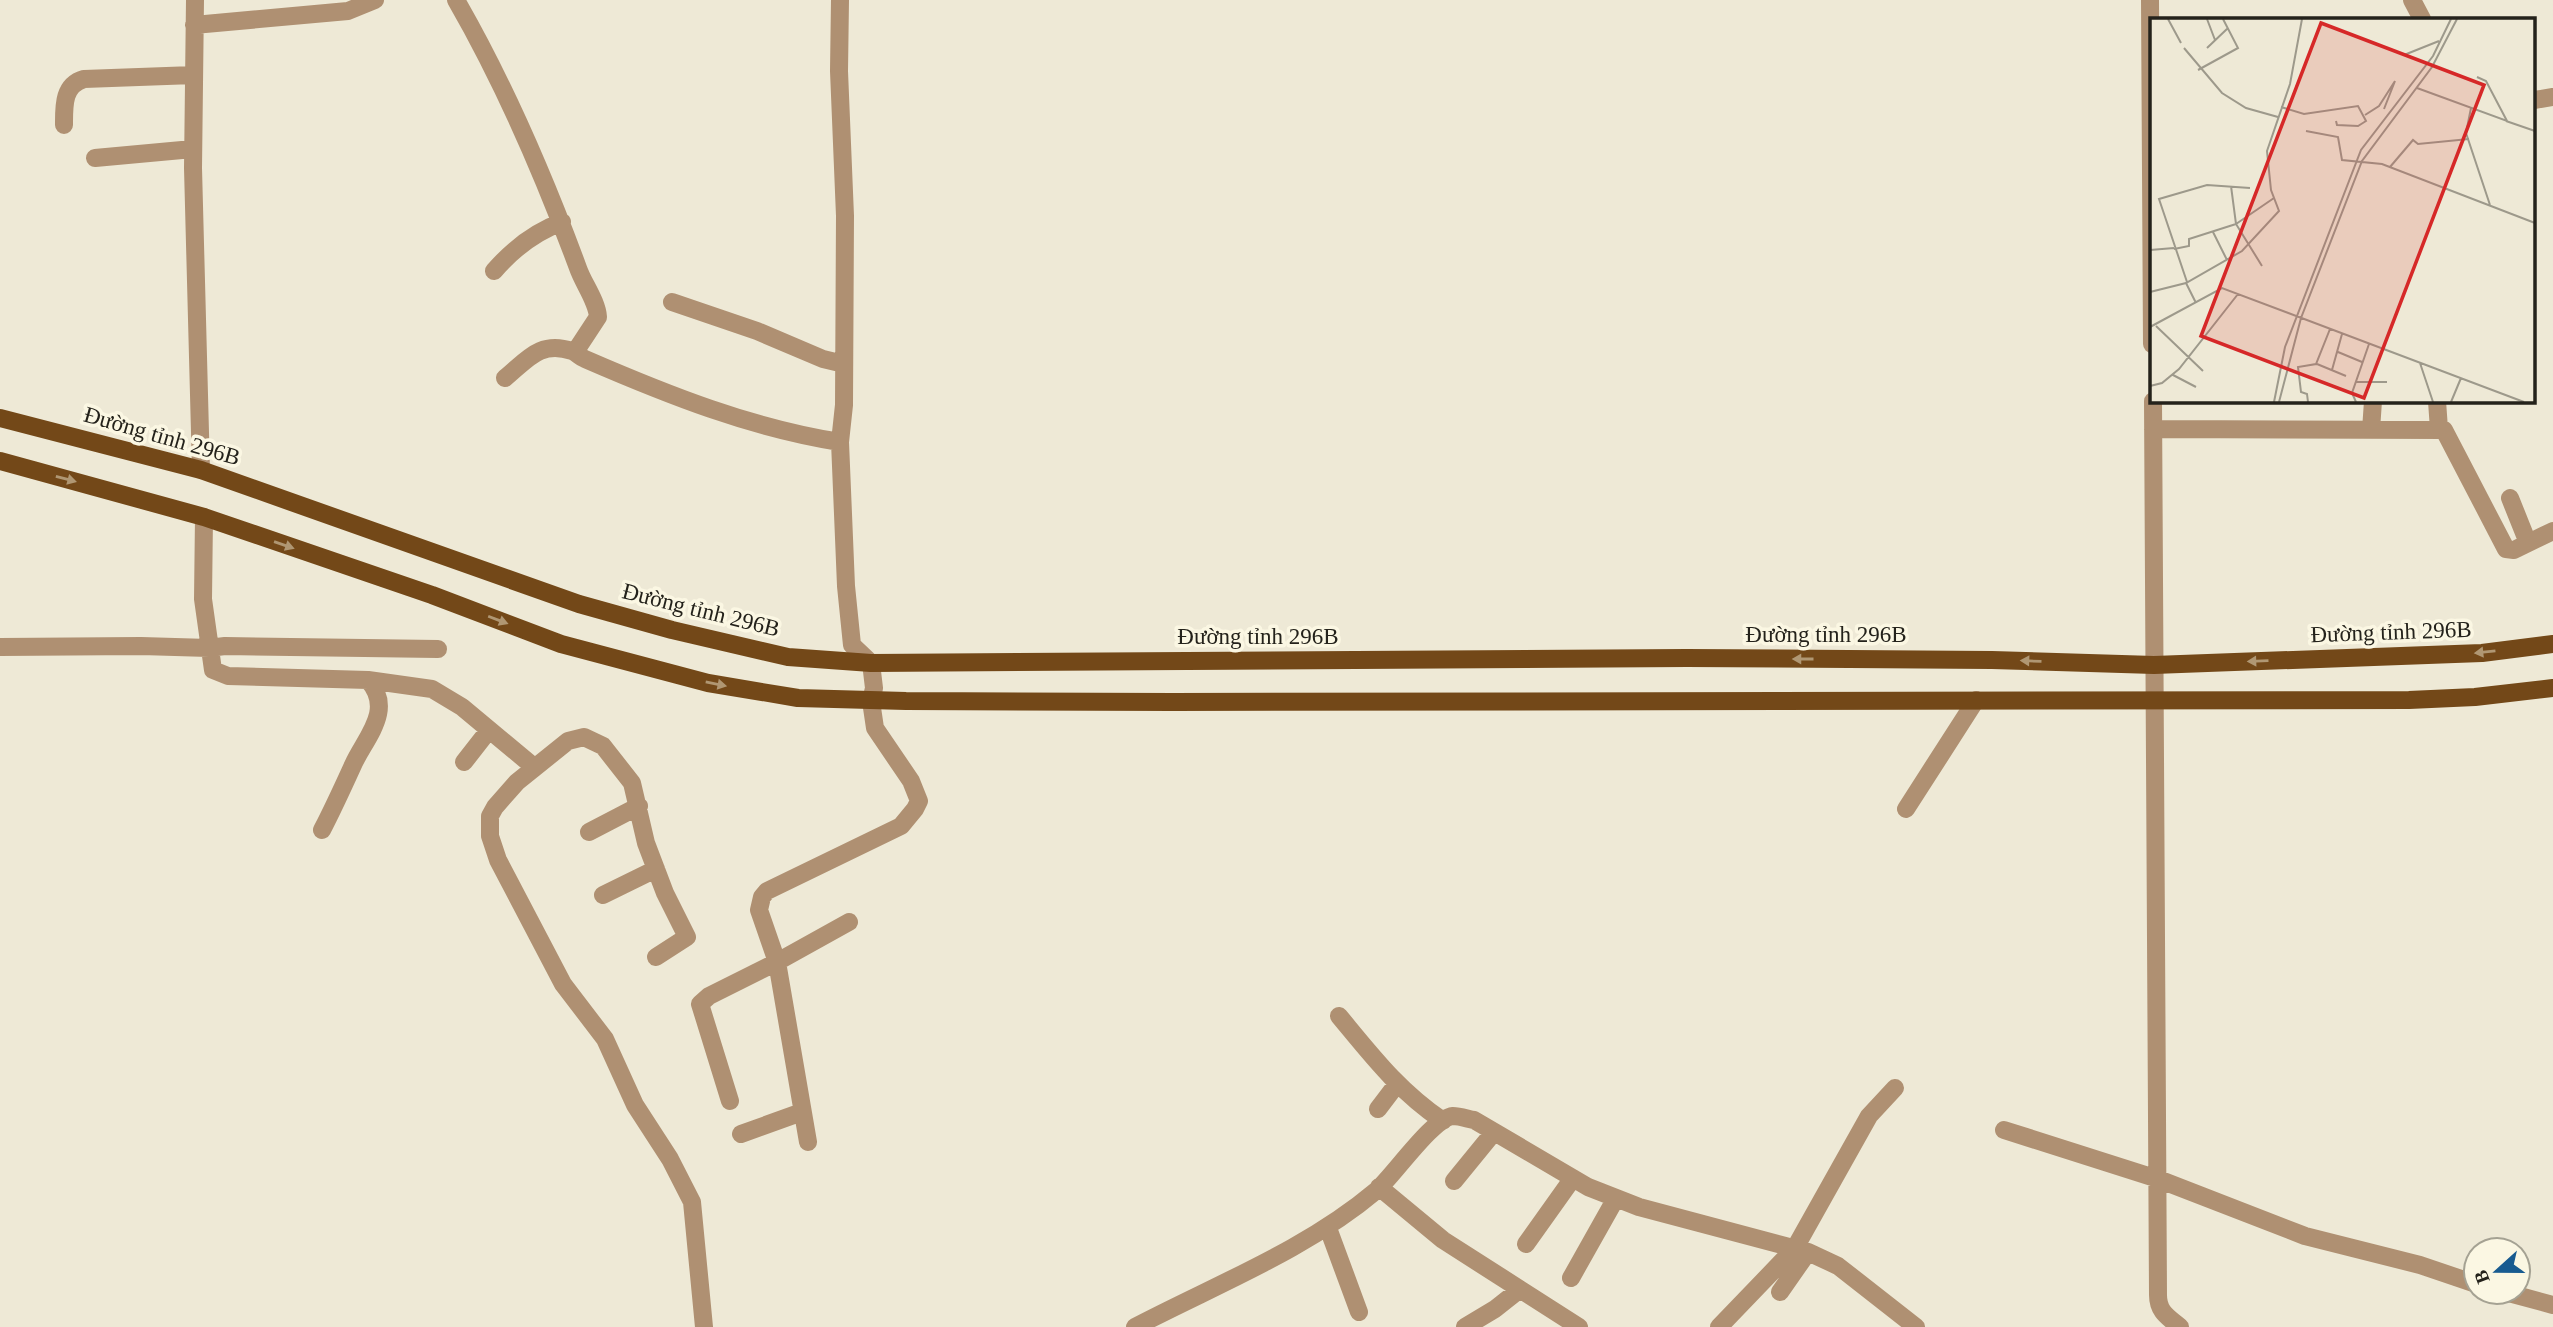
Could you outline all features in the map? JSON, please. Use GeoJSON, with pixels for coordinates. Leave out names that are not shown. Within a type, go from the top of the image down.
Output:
{"type":"FeatureCollection","features":[{"type":"Feature","properties":{"kind":"main road","name":"Đường tỉnh 296B"},"geometry":{"type":"LineString","coordinates":[[0,418],[201,470],[593,608],[788,657],[871,663],[1687,658],[1992,660],[2154,665],[2482,653],[2553,643]]}},
{"type":"Feature","properties":{"kind":"main road"},"geometry":{"type":"LineString","coordinates":[[0,461],[204,517],[432,595],[561,644],[708,683],[797,698],[871,701],[1672,702],[2409,700],[2475,697],[2553,688]]}},
{"type":"Feature","properties":{"kind":"street"},"geometry":{"type":"LineString","coordinates":[[195,0],[193,149],[201,470]]}},
{"type":"Feature","properties":{"kind":"street"},"geometry":{"type":"LineString","coordinates":[[194,25],[348,11],[375,0]]}},
{"type":"Feature","properties":{"kind":"street"},"geometry":{"type":"LineString","coordinates":[[456,0],[537,164],[562,222],[581,278],[597,311],[598,317],[575,352]]}},
{"type":"Feature","properties":{"kind":"street"},"geometry":{"type":"LineString","coordinates":[[808,1142],[777,962],[759,910],[762,897],[767,891],[901,826],[919,801],[911,781],[875,728],[871,701],[874,688],[871,663],[852,645],[842,522],[840,442],[844,405],[845,216],[839,71],[840,0]]}},
{"type":"Feature","properties":{"kind":"street"},"geometry":{"type":"LineString","coordinates":[[2150,0],[2150,18]]}},
{"type":"Feature","properties":{"kind":"street"},"geometry":{"type":"LineString","coordinates":[[2412,0],[2421,18]]}},
{"type":"Feature","properties":{"kind":"street"},"geometry":{"type":"LineString","coordinates":[[64,125],[64,108],[69,87],[74,82],[84,79],[194,75]]}},
{"type":"Feature","properties":{"kind":"street"},"geometry":{"type":"LineString","coordinates":[[95,158],[193,149]]}},
{"type":"Feature","properties":{"kind":"street"},"geometry":{"type":"LineString","coordinates":[[494,271],[539,231],[562,222]]}},
{"type":"Feature","properties":{"kind":"street"},"geometry":{"type":"LineString","coordinates":[[672,302],[757,331],[823,359],[844,364]]}},
{"type":"Feature","properties":{"kind":"street"},"geometry":{"type":"LineString","coordinates":[[505,378],[547,346],[575,352],[585,359],[702,406],[803,436],[840,442]]}},
{"type":"Feature","properties":{"kind":"street"},"geometry":{"type":"LineString","coordinates":[[2152,402],[2158,1305],[2162,1312],[2180,1327]]}},
{"type":"Feature","properties":{"kind":"street"},"geometry":{"type":"LineString","coordinates":[[2371,430],[2373,402]]}},
{"type":"Feature","properties":{"kind":"street"},"geometry":{"type":"LineString","coordinates":[[2437,402],[2439,429]]}},
{"type":"Feature","properties":{"kind":"street"},"geometry":{"type":"LineString","coordinates":[[2153,429],[2439,429],[2448,434],[2508,551],[2553,531]]}},
{"type":"Feature","properties":{"kind":"street"},"geometry":{"type":"LineString","coordinates":[[2510,498],[2528,543]]}},
{"type":"Feature","properties":{"kind":"street"},"geometry":{"type":"LineString","coordinates":[[204,517],[203,599],[214,670],[228,676],[368,680],[432,689],[462,707],[534,767]]}},
{"type":"Feature","properties":{"kind":"street"},"geometry":{"type":"LineString","coordinates":[[1,646],[438,649]]}},
{"type":"Feature","properties":{"kind":"street"},"geometry":{"type":"LineString","coordinates":[[322,830],[354,761],[374,730],[379,708],[377,696],[368,680]]}},
{"type":"Feature","properties":{"kind":"street"},"geometry":{"type":"LineString","coordinates":[[1906,810],[1976,700]]}},
{"type":"Feature","properties":{"kind":"street"},"geometry":{"type":"LineString","coordinates":[[464,762],[489,730]]}},
{"type":"Feature","properties":{"kind":"street"},"geometry":{"type":"LineString","coordinates":[[656,957],[687,937],[646,843],[632,783],[603,746],[584,737],[568,741],[534,767],[495,807],[489,816],[490,836],[498,860],[563,984],[605,1039],[635,1105],[670,1159],[692,1202],[704,1327]]}},
{"type":"Feature","properties":{"kind":"street"},"geometry":{"type":"LineString","coordinates":[[589,832],[639,806]]}},
{"type":"Feature","properties":{"kind":"street"},"geometry":{"type":"LineString","coordinates":[[603,895],[656,869]]}},
{"type":"Feature","properties":{"kind":"street"},"geometry":{"type":"LineString","coordinates":[[730,1101],[700,1004],[709,996],[849,922]]}},
{"type":"Feature","properties":{"kind":"street"},"geometry":{"type":"LineString","coordinates":[[1339,1016],[1397,1084],[1443,1121]]}},
{"type":"Feature","properties":{"kind":"street"},"geometry":{"type":"LineString","coordinates":[[1378,1109],[1397,1084]]}},
{"type":"Feature","properties":{"kind":"street"},"geometry":{"type":"LineString","coordinates":[[1780,1292],[1869,1116],[1895,1088]]}},
{"type":"Feature","properties":{"kind":"street"},"geometry":{"type":"LineString","coordinates":[[741,1134],[802,1112]]}},
{"type":"Feature","properties":{"kind":"street"},"geometry":{"type":"LineString","coordinates":[[1135,1327],[1185,1304],[1328,1228],[1379,1187],[1443,1121],[1455,1116],[1474,1120],[1573,1178],[1616,1198],[1639,1207],[1801,1250],[1838,1266],[1916,1327]]}},
{"type":"Feature","properties":{"kind":"street"},"geometry":{"type":"LineString","coordinates":[[2004,1130],[2158,1179],[2305,1236],[2420,1265],[2462,1279]]}},
{"type":"Feature","properties":{"kind":"street"},"geometry":{"type":"LineString","coordinates":[[1454,1181],[1494,1132]]}},
{"type":"Feature","properties":{"kind":"street"},"geometry":{"type":"LineString","coordinates":[[1526,1244],[1573,1178]]}},
{"type":"Feature","properties":{"kind":"street"},"geometry":{"type":"LineString","coordinates":[[1379,1187],[1443,1240],[1579,1327]]}},
{"type":"Feature","properties":{"kind":"street"},"geometry":{"type":"LineString","coordinates":[[1571,1278],[1616,1198]]}},
{"type":"Feature","properties":{"kind":"street"},"geometry":{"type":"LineString","coordinates":[[1328,1228],[1359,1312]]}},
{"type":"Feature","properties":{"kind":"street"},"geometry":{"type":"LineString","coordinates":[[1718,1327],[1801,1250]]}},
{"type":"Feature","properties":{"kind":"street"},"geometry":{"type":"LineString","coordinates":[[1465,1327],[1495,1309],[1519,1290]]}},
{"type":"Feature","properties":{"kind":"street"},"geometry":{"type":"LineString","coordinates":[[2532,1299],[2553,1305]]}}]}
